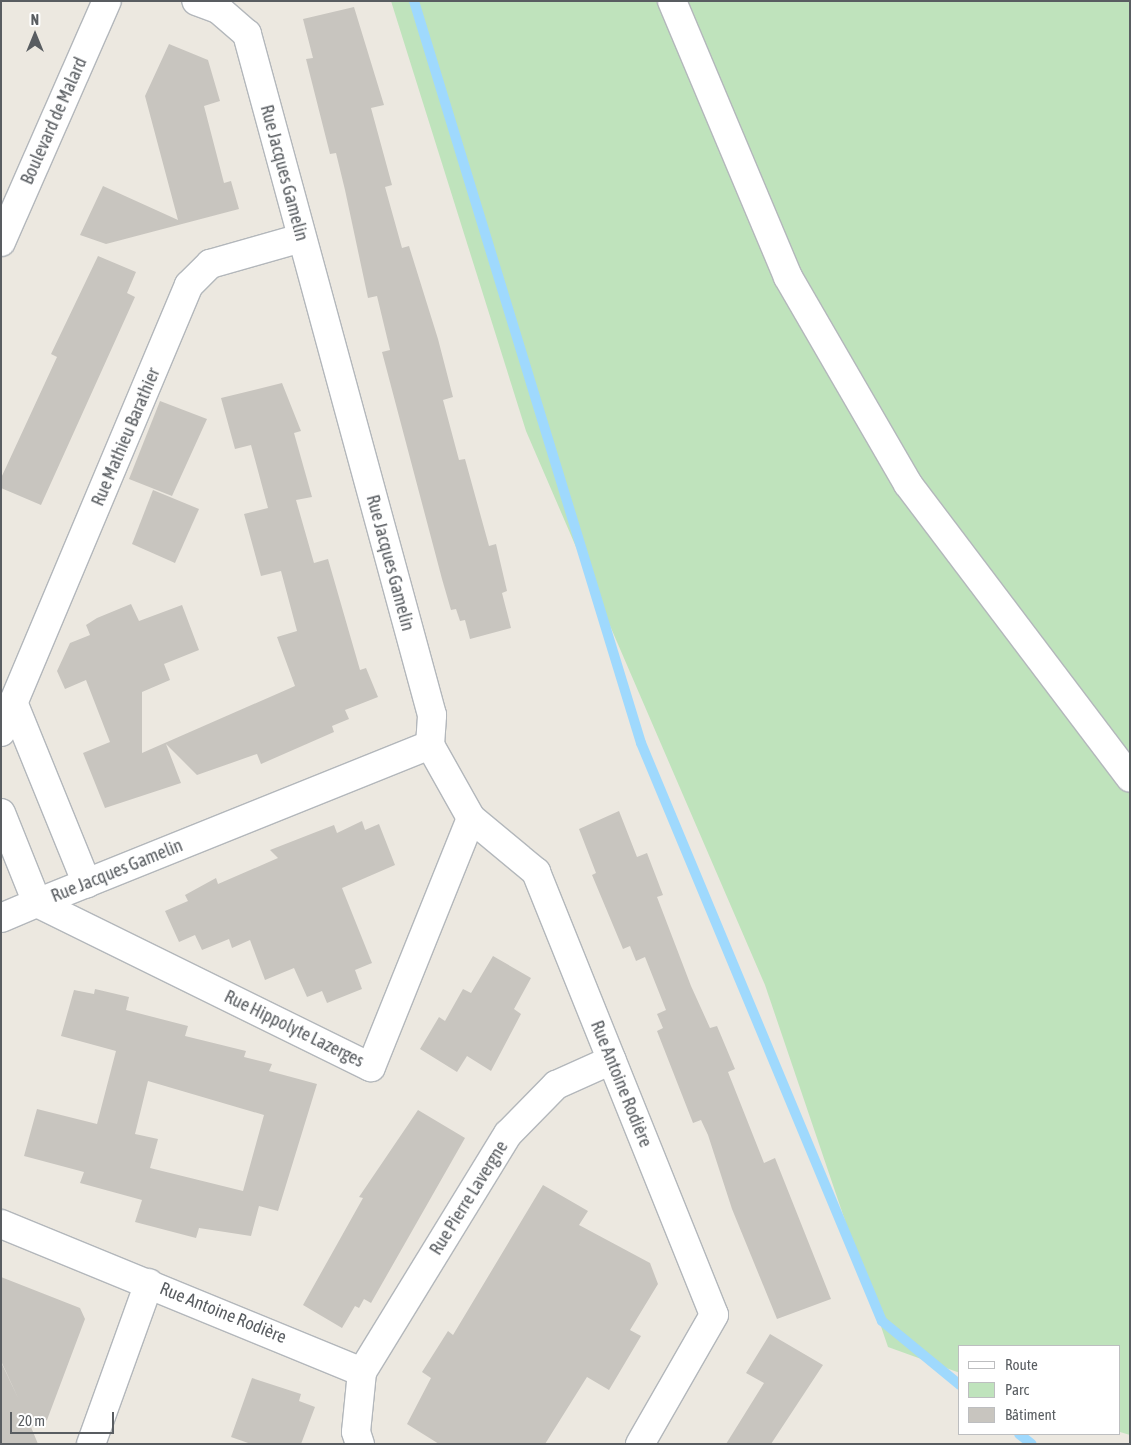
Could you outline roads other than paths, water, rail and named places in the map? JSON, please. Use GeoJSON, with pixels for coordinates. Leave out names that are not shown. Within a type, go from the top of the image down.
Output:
{"type":"FeatureCollection","features":[{"type":"Feature","properties":{"kind":"street","name":"Boulevard de Malard"},"geometry":{"type":"LineString","coordinates":[[1,242],[107,1]]}},
{"type":"Feature","properties":{"kind":"street","name":"Rue Jacques Gamelin"},"geometry":{"type":"LineString","coordinates":[[37,903],[430,745],[432,715],[247,34],[218,9],[196,1]]}},
{"type":"Feature","properties":{"kind":"street"},"geometry":{"type":"LineString","coordinates":[[672,1],[788,277],[908,484],[1130,778]]}},
{"type":"Feature","properties":{"kind":"street","name":"Rue Mathieu Barathier"},"geometry":{"type":"LineString","coordinates":[[1,732],[189,285],[210,264],[301,238]]}},
{"type":"Feature","properties":{"kind":"street"},"geometry":{"type":"LineString","coordinates":[[13,702],[87,884]]}},
{"type":"Feature","properties":{"kind":"street","name":"Rue Antoine Rodière"},"geometry":{"type":"LineString","coordinates":[[430,745],[471,818],[536,872],[714,1315],[640,1444]]}},
{"type":"Feature","properties":{"kind":"street"},"geometry":{"type":"LineString","coordinates":[[1,813],[37,903],[1,918]]}},
{"type":"Feature","properties":{"kind":"street","name":"Rue Hippolyte Lazerges"},"geometry":{"type":"LineString","coordinates":[[37,903],[371,1067],[471,818]]}},
{"type":"Feature","properties":{"kind":"street","name":"Rue Pierre Lavergne"},"geometry":{"type":"LineString","coordinates":[[362,1372],[508,1134],[556,1085],[612,1060]]}},
{"type":"Feature","properties":{"kind":"street","name":"Rue Antoine Rodière"},"geometry":{"type":"LineString","coordinates":[[6,1230],[149,1283],[362,1372]]}},
{"type":"Feature","properties":{"kind":"street"},"geometry":{"type":"LineString","coordinates":[[91,1444],[149,1283]]}},
{"type":"Feature","properties":{"kind":"street"},"geometry":{"type":"LineString","coordinates":[[360,1444],[356,1432],[362,1372]]}},
{"type":"Feature","properties":{"kind":"waterway"},"geometry":{"type":"LineString","coordinates":[[414,1],[641,743],[882,1321],[958,1383]]}},
{"type":"Feature","properties":{"kind":"waterway"},"geometry":{"type":"LineString","coordinates":[[1020,1435],[1032,1444]]}}]}
